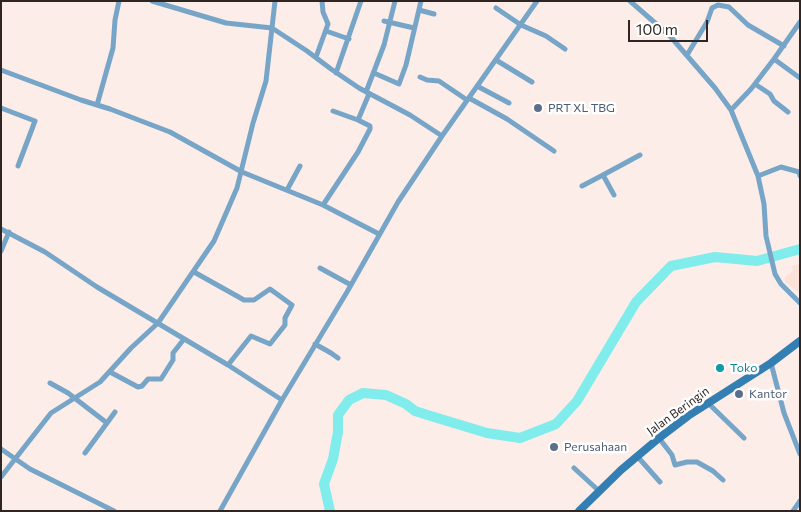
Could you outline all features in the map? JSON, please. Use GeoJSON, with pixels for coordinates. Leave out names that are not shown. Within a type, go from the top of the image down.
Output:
{"type":"FeatureCollection","features":[{"type":"Feature","properties":{"kind":"street"},"geometry":{"type":"LineString","coordinates":[[97,105],[113,48],[118,1]]}},
{"type":"Feature","properties":{"kind":"street"},"geometry":{"type":"LineString","coordinates":[[152,1],[226,23],[272,28],[316,57],[336,73],[368,89],[442,136]]}},
{"type":"Feature","properties":{"kind":"street"},"geometry":{"type":"LineString","coordinates":[[1,477],[51,413],[73,398],[93,388],[158,323],[214,241],[237,188],[253,123],[266,81],[275,1]]}},
{"type":"Feature","properties":{"kind":"street"},"geometry":{"type":"LineString","coordinates":[[316,57],[328,22],[323,12],[322,1]]}},
{"type":"Feature","properties":{"kind":"street"},"geometry":{"type":"LineString","coordinates":[[336,73],[361,1]]}},
{"type":"Feature","properties":{"kind":"street"},"geometry":{"type":"LineString","coordinates":[[358,120],[395,1]]}},
{"type":"Feature","properties":{"kind":"street"},"geometry":{"type":"LineString","coordinates":[[374,73],[399,84],[421,1]]}},
{"type":"Feature","properties":{"kind":"street"},"geometry":{"type":"LineString","coordinates":[[222,510],[282,400],[398,202],[537,1]]}},
{"type":"Feature","properties":{"kind":"street"},"geometry":{"type":"LineString","coordinates":[[630,1],[670,36],[715,88],[731,110],[758,176],[764,204],[766,236],[775,274],[781,284],[800,302]]}},
{"type":"Feature","properties":{"kind":"street"},"geometry":{"type":"LineString","coordinates":[[687,55],[707,22],[713,7],[718,5],[729,7],[748,25],[784,46]]}},
{"type":"Feature","properties":{"kind":"street"},"geometry":{"type":"LineString","coordinates":[[496,8],[521,25],[546,36],[565,49]]}},
{"type":"Feature","properties":{"kind":"street"},"geometry":{"type":"LineString","coordinates":[[419,10],[434,14]]}},
{"type":"Feature","properties":{"kind":"street"},"geometry":{"type":"LineString","coordinates":[[384,21],[414,28]]}},
{"type":"Feature","properties":{"kind":"street"},"geometry":{"type":"LineString","coordinates":[[731,110],[755,84],[800,22]]}},
{"type":"Feature","properties":{"kind":"street"},"geometry":{"type":"LineString","coordinates":[[326,31],[349,39]]}},
{"type":"Feature","properties":{"kind":"street"},"geometry":{"type":"LineString","coordinates":[[774,59],[800,78]]}},
{"type":"Feature","properties":{"kind":"street"},"geometry":{"type":"LineString","coordinates":[[496,60],[532,82]]}},
{"type":"Feature","properties":{"kind":"street"},"geometry":{"type":"LineString","coordinates":[[1,70],[170,132],[242,172],[323,205],[379,234]]}},
{"type":"Feature","properties":{"kind":"street"},"geometry":{"type":"LineString","coordinates":[[420,77],[439,81],[468,99],[507,119],[554,151]]}},
{"type":"Feature","properties":{"kind":"street"},"geometry":{"type":"LineString","coordinates":[[755,84],[770,94],[774,101],[788,112]]}},
{"type":"Feature","properties":{"kind":"street"},"geometry":{"type":"LineString","coordinates":[[477,86],[509,103]]}},
{"type":"Feature","properties":{"kind":"street"},"geometry":{"type":"LineString","coordinates":[[1,108],[35,121],[18,166]]}},
{"type":"Feature","properties":{"kind":"street"},"geometry":{"type":"LineString","coordinates":[[323,205],[358,152],[370,129],[370,126],[358,120],[333,111]]}},
{"type":"Feature","properties":{"kind":"street"},"geometry":{"type":"LineString","coordinates":[[582,186],[640,155]]}},
{"type":"Feature","properties":{"kind":"street"},"geometry":{"type":"LineString","coordinates":[[287,190],[300,166]]}},
{"type":"Feature","properties":{"kind":"street"},"geometry":{"type":"LineString","coordinates":[[758,176],[781,167],[799,172],[800,176]]}},
{"type":"Feature","properties":{"kind":"street"},"geometry":{"type":"LineString","coordinates":[[603,175],[614,195]]}},
{"type":"Feature","properties":{"kind":"street"},"geometry":{"type":"LineString","coordinates":[[1,228],[44,252],[97,287],[228,365],[282,400]]}},
{"type":"Feature","properties":{"kind":"street"},"geometry":{"type":"LineString","coordinates":[[1,250],[9,232]]}},
{"type":"Feature","properties":{"kind":"street"},"geometry":{"type":"LineString","coordinates":[[320,268],[351,285]]}},
{"type":"Feature","properties":{"kind":"street"},"geometry":{"type":"LineString","coordinates":[[194,272],[244,300],[254,300],[270,289],[292,305],[285,318],[285,325],[270,344],[251,336],[228,365]]}},
{"type":"Feature","properties":{"kind":"street"},"geometry":{"type":"LineString","coordinates":[[110,372],[138,387],[142,386],[148,379],[161,379],[173,360],[173,353],[184,339]]}},
{"type":"Feature","properties":{"kind":"street","name":"Jalan Beringin"},"geometry":{"type":"LineString","coordinates":[[579,511],[637,456],[659,438],[708,403],[771,363],[800,341]]}},
{"type":"Feature","properties":{"kind":"street"},"geometry":{"type":"LineString","coordinates":[[315,344],[338,358]]}},
{"type":"Feature","properties":{"kind":"street"},"geometry":{"type":"LineString","coordinates":[[771,363],[784,413],[800,454]]}},
{"type":"Feature","properties":{"kind":"street"},"geometry":{"type":"LineString","coordinates":[[50,383],[107,423]]}},
{"type":"Feature","properties":{"kind":"street"},"geometry":{"type":"LineString","coordinates":[[708,403],[744,438]]}},
{"type":"Feature","properties":{"kind":"street"},"geometry":{"type":"LineString","coordinates":[[85,453],[115,412]]}},
{"type":"Feature","properties":{"kind":"street"},"geometry":{"type":"LineString","coordinates":[[659,438],[672,454],[676,466],[687,462],[697,462],[723,480]]}},
{"type":"Feature","properties":{"kind":"street"},"geometry":{"type":"LineString","coordinates":[[1,449],[30,469],[114,511]]}},
{"type":"Feature","properties":{"kind":"street"},"geometry":{"type":"LineString","coordinates":[[637,456],[660,482]]}},
{"type":"Feature","properties":{"kind":"street"},"geometry":{"type":"LineString","coordinates":[[574,468],[599,491]]}},
{"type":"Feature","properties":{"kind":"street"},"geometry":{"type":"LineString","coordinates":[[793,511],[800,501]]}},
{"type":"Feature","properties":{"kind":"shaded area"},"geometry":{"type":"Polygon","coordinates":[[[800,264],[800,293],[785,282],[785,277],[793,271],[792,266],[800,264]]]}},
{"type":"Feature","properties":{"kind":"waterway"},"geometry":{"type":"LineString","coordinates":[[330,511],[324,484],[333,459],[338,432],[338,415],[349,400],[363,393],[386,395],[406,404],[415,411],[487,433],[520,438],[556,424],[577,401],[636,302],[671,266],[715,257],[757,261],[800,249]]}},
{"type":"Feature","properties":{"kind":"place","name":"PRT XL TBG"},"geometry":{"type":"Point","coordinates":[538,108]}},
{"type":"Feature","properties":{"kind":"place","name":"Toko"},"geometry":{"type":"Point","coordinates":[720,368]}},
{"type":"Feature","properties":{"kind":"place","name":"Kantor"},"geometry":{"type":"Point","coordinates":[739,394]}},
{"type":"Feature","properties":{"kind":"place","name":"Perusahaan"},"geometry":{"type":"Point","coordinates":[554,447]}}]}
